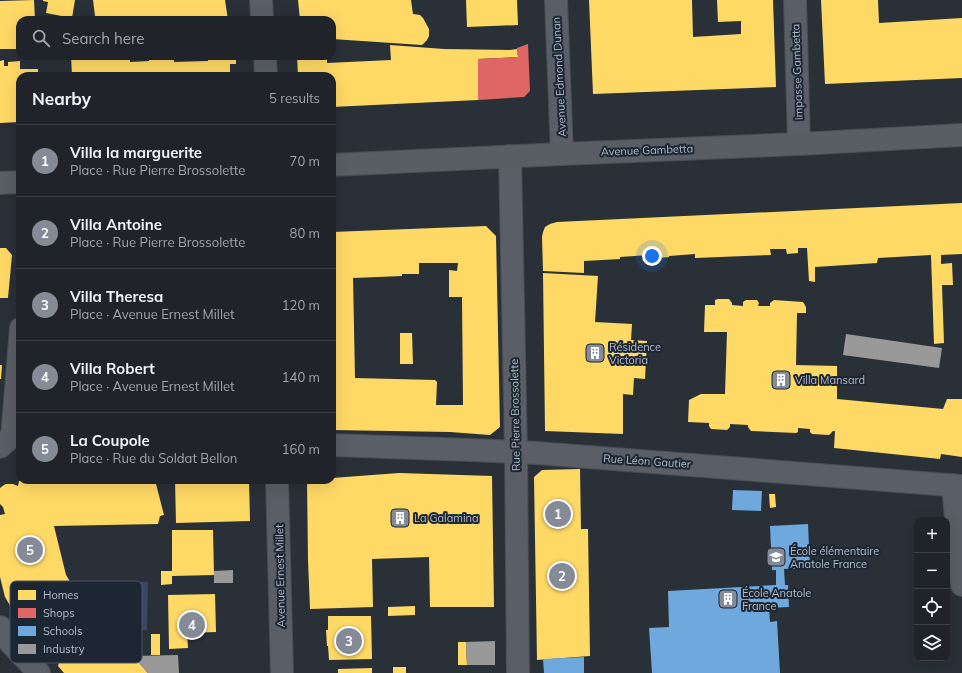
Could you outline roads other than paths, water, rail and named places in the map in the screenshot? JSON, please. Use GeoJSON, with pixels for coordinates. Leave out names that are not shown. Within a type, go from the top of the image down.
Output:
{"type":"FeatureCollection","features":[{"type":"Feature","properties":{"kind":"main road","name":"Avenue Gambetta"},"geometry":{"type":"LineString","coordinates":[[336,165],[799,144],[962,135]]}},
{"type":"Feature","properties":{"kind":"main road"},"geometry":{"type":"LineString","coordinates":[[0,183],[16,182]]}},
{"type":"Feature","properties":{"kind":"street"},"geometry":{"type":"LineString","coordinates":[[261,0],[262,16]]}},
{"type":"Feature","properties":{"kind":"street","name":"Avenue Edmond Dunan"},"geometry":{"type":"LineString","coordinates":[[556,0],[562,154]]}},
{"type":"Feature","properties":{"kind":"street","name":"Impasse Gambetta"},"geometry":{"type":"LineString","coordinates":[[795,0],[799,144]]}},
{"type":"Feature","properties":{"kind":"street"},"geometry":{"type":"LineString","coordinates":[[265,60],[266,72]]}},
{"type":"Feature","properties":{"kind":"street","name":"Rue Pierre Brossolette"},"geometry":{"type":"LineString","coordinates":[[510,156],[516,452],[518,673]]}},
{"type":"Feature","properties":{"kind":"street"},"geometry":{"type":"LineString","coordinates":[[10,440],[16,373]]}},
{"type":"Feature","properties":{"kind":"street","name":"Rue Léon Gautier"},"geometry":{"type":"LineString","coordinates":[[336,445],[516,452],[957,486]]}},
{"type":"Feature","properties":{"kind":"street","name":"Avenue Ernest Millet"},"geometry":{"type":"LineString","coordinates":[[278,484],[282,673]]}},
{"type":"Feature","properties":{"kind":"street"},"geometry":{"type":"LineString","coordinates":[[957,486],[962,585]]}},
{"type":"Feature","properties":{"kind":"street"},"geometry":{"type":"LineString","coordinates":[[2,634],[10,642]]}},
{"type":"Feature","properties":{"kind":"street"},"geometry":{"type":"LineString","coordinates":[[30,663],[39,673]]}},
{"type":"Feature","properties":{"kind":"water"},"geometry":{"type":"Polygon","coordinates":[[[142,582],[148,582],[147,630],[142,630],[142,582]]]}},
{"type":"Feature","properties":{"kind":"place","name":"Résidence Victoria"},"geometry":{"type":"Point","coordinates":[595,353]}},
{"type":"Feature","properties":{"kind":"place","name":"Villa Mansard"},"geometry":{"type":"Point","coordinates":[781,380]}},
{"type":"Feature","properties":{"kind":"place","name":"Villa la marguerite"},"geometry":{"type":"Point","coordinates":[558,514]}},
{"type":"Feature","properties":{"kind":"place","name":"La Galamina"},"geometry":{"type":"Point","coordinates":[400,518]}},
{"type":"Feature","properties":{"kind":"place","name":"La Coupole"},"geometry":{"type":"Point","coordinates":[30,550]}},
{"type":"Feature","properties":{"kind":"place","name":"École élémentaire Anatole France"},"geometry":{"type":"Point","coordinates":[776,557]}},
{"type":"Feature","properties":{"kind":"place","name":"Villa Antoine"},"geometry":{"type":"Point","coordinates":[562,576]}},
{"type":"Feature","properties":{"kind":"place","name":"École Anatole France"},"geometry":{"type":"Point","coordinates":[728,599]}},
{"type":"Feature","properties":{"kind":"place","name":"Villa Robert"},"geometry":{"type":"Point","coordinates":[192,625]}},
{"type":"Feature","properties":{"kind":"place","name":"Villa Theresa"},"geometry":{"type":"Point","coordinates":[349,641]}}]}
